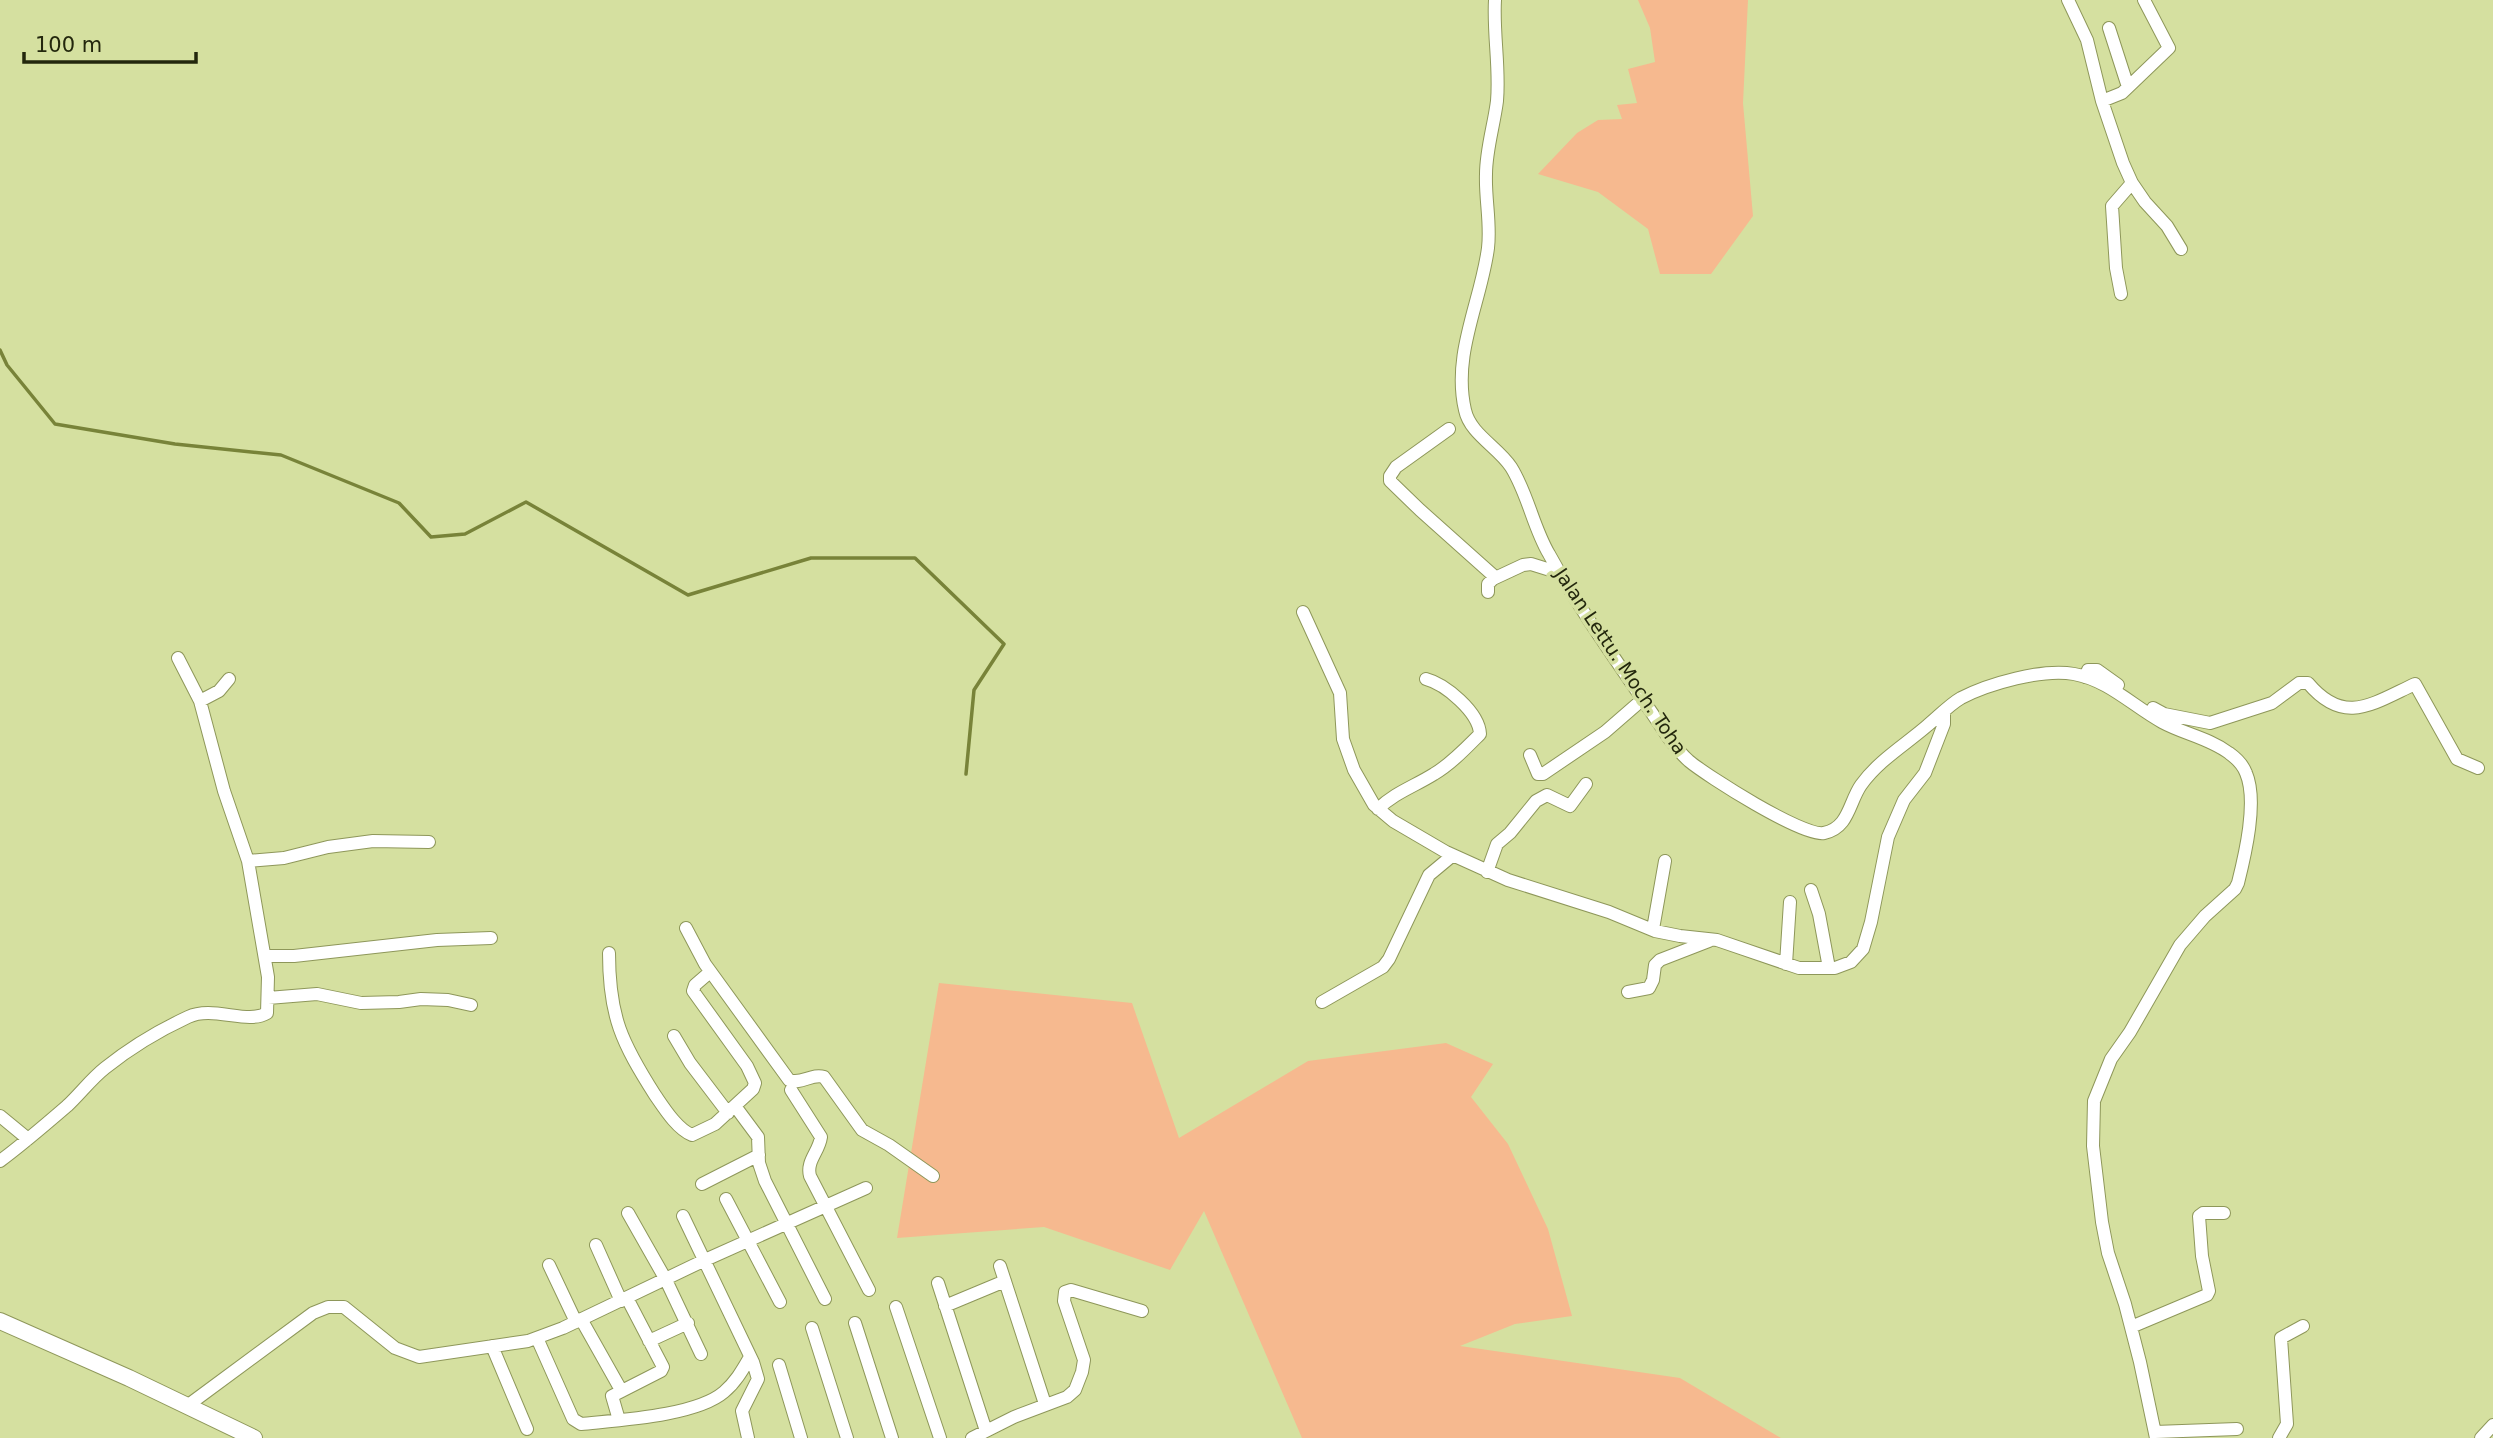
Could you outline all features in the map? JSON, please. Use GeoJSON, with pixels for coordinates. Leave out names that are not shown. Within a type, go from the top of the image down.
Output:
{"type":"FeatureCollection","features":[{"type":"Feature","properties":{"kind":"main road"},"geometry":{"type":"LineString","coordinates":[[0,1321],[123,1374],[254,1438]]}},
{"type":"Feature","properties":{"kind":"street","name":"Jalan Lettu. Moch. Toha"},"geometry":{"type":"LineString","coordinates":[[1495,0],[1497,102],[1486,170],[1490,222],[1481,284],[1468,327],[1464,353],[1464,403],[1469,420],[1502,455],[1520,483],[1547,552],[1560,573],[1668,737],[1689,761],[1794,825],[1817,833],[1832,830],[1845,819],[1859,788],[1876,767],[1958,700],[1977,691],[2022,678],[2053,673],[2075,674],[2108,687],[2162,722],[2230,753],[2246,772],[2250,797],[2248,832],[2238,883],[2180,946],[2112,1059],[2094,1101],[2093,1146],[2102,1222],[2108,1253],[2131,1327],[2155,1435]]}},
{"type":"Feature","properties":{"kind":"street"},"geometry":{"type":"LineString","coordinates":[[2068,0],[2087,40],[2102,101],[2132,183],[2167,226],[2181,249]]}},
{"type":"Feature","properties":{"kind":"street"},"geometry":{"type":"LineString","coordinates":[[2102,101],[2122,93],[2170,46],[2144,0]]}},
{"type":"Feature","properties":{"kind":"street"},"geometry":{"type":"LineString","coordinates":[[2109,28],[2128,87]]}},
{"type":"Feature","properties":{"kind":"street"},"geometry":{"type":"LineString","coordinates":[[2121,294],[2116,268],[2112,206],[2132,183]]}},
{"type":"Feature","properties":{"kind":"street"},"geometry":{"type":"LineString","coordinates":[[1449,429],[1396,467],[1390,481],[1495,577]]}},
{"type":"Feature","properties":{"kind":"street"},"geometry":{"type":"LineString","coordinates":[[1488,592],[1488,584],[1495,577],[1531,564],[1560,573]]}},
{"type":"Feature","properties":{"kind":"street"},"geometry":{"type":"LineString","coordinates":[[1303,612],[1340,693],[1343,739],[1347,754],[1378,809],[1393,821],[1453,855],[1489,864],[1609,912],[1654,924],[1681,936],[1712,940],[1787,958],[1799,968],[1851,962],[1863,948],[1888,837],[1904,800],[1925,773],[1944,724],[1944,713]]}},
{"type":"Feature","properties":{"kind":"street"},"geometry":{"type":"LineString","coordinates":[[0,1161],[28,1139],[107,1066],[164,1030],[192,1015],[216,1013],[254,1017],[267,1013],[265,956],[248,861],[224,792],[200,701],[178,657]]}},
{"type":"Feature","properties":{"kind":"street"},"geometry":{"type":"LineString","coordinates":[[2085,677],[2088,670],[2097,670],[2164,714],[2210,723],[2272,703],[2299,683],[2308,683],[2329,704],[2340,708],[2369,706],[2415,684],[2457,760],[2479,768]]}},
{"type":"Feature","properties":{"kind":"street"},"geometry":{"type":"LineString","coordinates":[[1378,809],[1403,790],[1434,774],[1480,734],[1476,720],[1458,698],[1426,678]]}},
{"type":"Feature","properties":{"kind":"street"},"geometry":{"type":"LineString","coordinates":[[200,701],[219,691],[229,679]]}},
{"type":"Feature","properties":{"kind":"street"},"geometry":{"type":"LineString","coordinates":[[1530,755],[1538,774],[1543,774],[1605,732],[1643,699]]}},
{"type":"Feature","properties":{"kind":"street"},"geometry":{"type":"LineString","coordinates":[[1489,864],[1497,844],[1510,833],[1540,797],[1547,795],[1570,806],[1586,784]]}},
{"type":"Feature","properties":{"kind":"street"},"geometry":{"type":"LineString","coordinates":[[248,861],[284,858],[328,847],[373,841],[429,842]]}},
{"type":"Feature","properties":{"kind":"street"},"geometry":{"type":"LineString","coordinates":[[1322,1002],[1383,967],[1429,875],[1453,855]]}},
{"type":"Feature","properties":{"kind":"street"},"geometry":{"type":"LineString","coordinates":[[1654,924],[1665,861]]}},
{"type":"Feature","properties":{"kind":"street"},"geometry":{"type":"LineString","coordinates":[[1811,890],[1819,914],[1828,964]]}},
{"type":"Feature","properties":{"kind":"street"},"geometry":{"type":"LineString","coordinates":[[1787,958],[1790,902]]}},
{"type":"Feature","properties":{"kind":"street"},"geometry":{"type":"LineString","coordinates":[[686,928],[710,972],[789,1080],[797,1082],[819,1075],[824,1077],[862,1130],[933,1176]]}},
{"type":"Feature","properties":{"kind":"street"},"geometry":{"type":"LineString","coordinates":[[265,956],[294,956],[438,940],[491,938]]}},
{"type":"Feature","properties":{"kind":"street"},"geometry":{"type":"LineString","coordinates":[[1628,992],[1649,988],[1655,965],[1660,960],[1712,940]]}},
{"type":"Feature","properties":{"kind":"street"},"geometry":{"type":"LineString","coordinates":[[609,953],[609,989],[619,1029],[630,1056],[664,1109],[692,1135],[715,1124],[752,1089],[755,1081],[693,991],[695,985],[710,972]]}},
{"type":"Feature","properties":{"kind":"street"},"geometry":{"type":"LineString","coordinates":[[268,998],[317,994],[372,1003],[421,999],[448,1000],[471,1005]]}},
{"type":"Feature","properties":{"kind":"street"},"geometry":{"type":"LineString","coordinates":[[674,1036],[690,1063],[758,1137],[759,1163],[765,1181],[825,1299]]}},
{"type":"Feature","properties":{"kind":"street"},"geometry":{"type":"LineString","coordinates":[[791,1090],[821,1137],[808,1170],[869,1290]]}},
{"type":"Feature","properties":{"kind":"street"},"geometry":{"type":"LineString","coordinates":[[0,1116],[28,1139]]}},
{"type":"Feature","properties":{"kind":"street"},"geometry":{"type":"LineString","coordinates":[[702,1184],[759,1155]]}},
{"type":"Feature","properties":{"kind":"street"},"geometry":{"type":"LineString","coordinates":[[187,1406],[313,1313],[328,1307],[344,1307],[387,1342],[410,1354],[428,1357],[537,1338],[866,1188]]}},
{"type":"Feature","properties":{"kind":"street"},"geometry":{"type":"LineString","coordinates":[[726,1199],[780,1302]]}},
{"type":"Feature","properties":{"kind":"street"},"geometry":{"type":"LineString","coordinates":[[628,1213],[666,1280],[701,1353]]}},
{"type":"Feature","properties":{"kind":"street"},"geometry":{"type":"LineString","coordinates":[[2131,1327],[2207,1295],[2209,1291],[2202,1256],[2199,1216],[2203,1213],[2224,1213]]}},
{"type":"Feature","properties":{"kind":"street"},"geometry":{"type":"LineString","coordinates":[[683,1216],[758,1379],[742,1411],[748,1438]]}},
{"type":"Feature","properties":{"kind":"street"},"geometry":{"type":"LineString","coordinates":[[596,1245],[662,1369],[612,1396],[619,1420]]}},
{"type":"Feature","properties":{"kind":"street"},"geometry":{"type":"LineString","coordinates":[[548,1265],[621,1390]]}},
{"type":"Feature","properties":{"kind":"street"},"geometry":{"type":"LineString","coordinates":[[999,1266],[1045,1404]]}},
{"type":"Feature","properties":{"kind":"street"},"geometry":{"type":"LineString","coordinates":[[946,1306],[1005,1281]]}},
{"type":"Feature","properties":{"kind":"street"},"geometry":{"type":"LineString","coordinates":[[938,1283],[986,1431]]}},
{"type":"Feature","properties":{"kind":"street"},"geometry":{"type":"LineString","coordinates":[[972,1438],[1045,1404],[1067,1397],[1075,1390],[1084,1366],[1064,1301],[1065,1292],[1072,1290],[1142,1311]]}},
{"type":"Feature","properties":{"kind":"street"},"geometry":{"type":"LineString","coordinates":[[896,1307],[940,1438]]}},
{"type":"Feature","properties":{"kind":"street"},"geometry":{"type":"LineString","coordinates":[[649,1341],[688,1323]]}},
{"type":"Feature","properties":{"kind":"street"},"geometry":{"type":"LineString","coordinates":[[855,1323],[892,1438]]}},
{"type":"Feature","properties":{"kind":"street"},"geometry":{"type":"LineString","coordinates":[[2279,1438],[2287,1424],[2281,1338],[2302,1326]]}},
{"type":"Feature","properties":{"kind":"street"},"geometry":{"type":"LineString","coordinates":[[812,1328],[847,1438]]}},
{"type":"Feature","properties":{"kind":"street"},"geometry":{"type":"LineString","coordinates":[[537,1338],[576,1423],[581,1424],[689,1408],[713,1399],[725,1391],[751,1359]]}},
{"type":"Feature","properties":{"kind":"street"},"geometry":{"type":"LineString","coordinates":[[492,1346],[527,1429]]}},
{"type":"Feature","properties":{"kind":"street"},"geometry":{"type":"LineString","coordinates":[[779,1365],[800,1438]]}},
{"type":"Feature","properties":{"kind":"street"},"geometry":{"type":"LineString","coordinates":[[2481,1438],[2493,1425]]}},
{"type":"Feature","properties":{"kind":"street"},"geometry":{"type":"LineString","coordinates":[[2155,1435],[2237,1429]]}},
{"type":"Feature","properties":{"kind":"shaded area"},"geometry":{"type":"Polygon","coordinates":[[[1638,0],[1748,0],[1743,103],[1753,216],[1711,274],[1660,274],[1648,229],[1598,192],[1538,174],[1577,133],[1598,120],[1622,119],[1617,105],[1637,103],[1628,69],[1655,62],[1650,28],[1638,0]]]}},
{"type":"Feature","properties":{"kind":"shaded area"},"geometry":{"type":"Polygon","coordinates":[[[939,983],[1132,1003],[1179,1138],[1308,1061],[1446,1043],[1493,1064],[1471,1097],[1508,1144],[1548,1229],[1572,1316],[1515,1324],[1460,1346],[1680,1378],[1781,1438],[1302,1438],[1204,1211],[1170,1270],[1044,1227],[897,1238],[939,983]]]}},
{"type":"Feature","properties":{"kind":"waterway"},"geometry":{"type":"LineString","coordinates":[[0,350],[7,365],[55,424],[175,444],[281,455],[399,503],[431,537],[465,534],[526,502],[688,595],[811,558],[915,558],[1004,644],[974,690],[966,774]]}}]}
